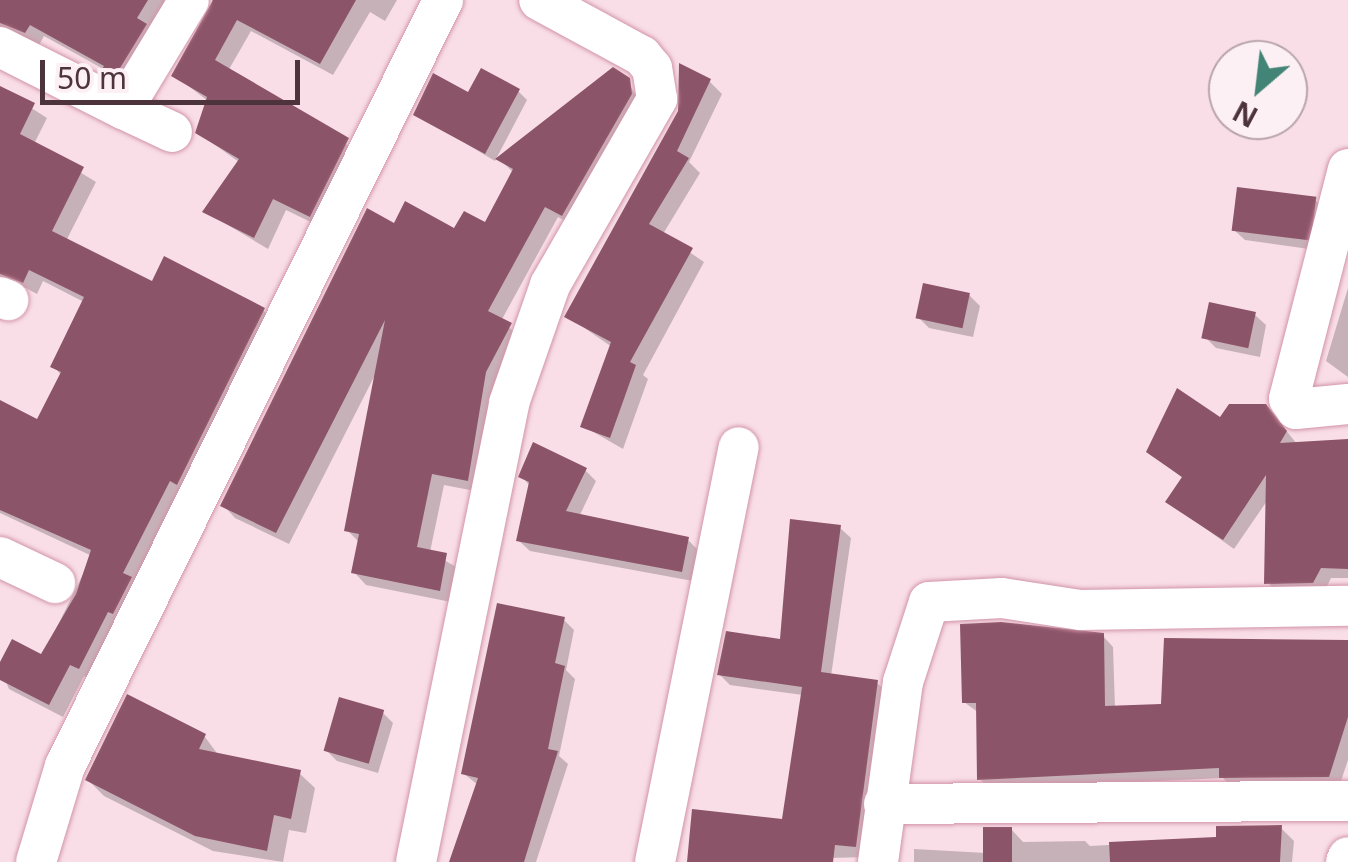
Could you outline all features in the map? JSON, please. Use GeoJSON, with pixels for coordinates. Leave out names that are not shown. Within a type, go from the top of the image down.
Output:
{"type":"FeatureCollection","features":[{"type":"Feature","properties":{"kind":"street"},"geometry":{"type":"LineString","coordinates":[[123,109],[189,0]]}},
{"type":"Feature","properties":{"kind":"street"},"geometry":{"type":"LineString","coordinates":[[36,862],[66,766],[443,0]]}},
{"type":"Feature","properties":{"kind":"street"},"geometry":{"type":"LineString","coordinates":[[416,862],[509,404],[550,285],[657,99],[652,68],[642,56],[539,0]]}},
{"type":"Feature","properties":{"kind":"street"},"geometry":{"type":"LineString","coordinates":[[0,47],[172,132]]}},
{"type":"Feature","properties":{"kind":"street"},"geometry":{"type":"LineString","coordinates":[[1348,168],[1289,399],[1296,409],[1348,404]]}},
{"type":"Feature","properties":{"kind":"street"},"geometry":{"type":"LineString","coordinates":[[655,862],[739,448]]}},
{"type":"Feature","properties":{"kind":"street"},"geometry":{"type":"LineString","coordinates":[[0,557],[55,584]]}},
{"type":"Feature","properties":{"kind":"street"},"geometry":{"type":"LineString","coordinates":[[878,862],[903,682],[928,602],[1002,598],[1080,610],[1348,606]]}},
{"type":"Feature","properties":{"kind":"street"},"geometry":{"type":"LineString","coordinates":[[884,804],[1348,801]]}},
{"type":"Feature","properties":{"kind":"building"},"geometry":{"type":"Polygon","coordinates":[[[0,0],[148,0],[137,18],[147,24],[114,78],[101,71],[104,66],[30,25],[25,33],[0,23],[0,0]]]}},
{"type":"Feature","properties":{"kind":"building"},"geometry":{"type":"Polygon","coordinates":[[[213,0],[356,0],[320,64],[237,20],[215,60],[349,138],[310,217],[273,199],[254,238],[202,212],[239,159],[195,133],[207,97],[171,76],[213,0]]]}},
{"type":"Feature","properties":{"kind":"building"},"geometry":{"type":"Polygon","coordinates":[[[679,63],[711,79],[677,151],[689,158],[649,224],[693,248],[630,362],[636,365],[610,438],[580,427],[611,342],[564,317],[678,111],[679,63]]]}},
{"type":"Feature","properties":{"kind":"building"},"geometry":{"type":"Polygon","coordinates":[[[613,67],[630,78],[632,94],[562,216],[545,207],[488,311],[512,323],[486,372],[468,481],[432,474],[417,547],[447,553],[440,591],[351,573],[359,534],[344,531],[385,320],[276,533],[220,506],[367,208],[394,223],[405,201],[454,228],[464,211],[485,222],[513,169],[495,159],[613,67]]]}},
{"type":"Feature","properties":{"kind":"building"},"geometry":{"type":"Polygon","coordinates":[[[481,68],[520,89],[485,154],[413,115],[433,73],[468,92],[481,68]]]}},
{"type":"Feature","properties":{"kind":"building"},"geometry":{"type":"Polygon","coordinates":[[[0,86],[35,103],[20,134],[84,167],[52,231],[152,281],[164,256],[265,308],[177,485],[170,481],[123,573],[132,577],[113,614],[108,612],[79,669],[70,665],[49,705],[0,680],[0,662],[12,639],[41,654],[76,594],[91,550],[0,510],[0,400],[37,419],[61,372],[50,367],[84,297],[29,270],[23,283],[0,274],[0,86]]]}},
{"type":"Feature","properties":{"kind":"building"},"geometry":{"type":"Polygon","coordinates":[[[1237,187],[1316,197],[1311,240],[1232,231],[1237,187]]]}},
{"type":"Feature","properties":{"kind":"building"},"geometry":{"type":"Polygon","coordinates":[[[923,283],[970,293],[962,328],[916,318],[923,283]]]}},
{"type":"Feature","properties":{"kind":"building"},"geometry":{"type":"Polygon","coordinates":[[[1209,302],[1256,312],[1248,348],[1201,338],[1209,302]]]}},
{"type":"Feature","properties":{"kind":"building"},"geometry":{"type":"Polygon","coordinates":[[[1177,388],[1220,417],[1229,404],[1266,404],[1287,431],[1280,443],[1348,439],[1348,569],[1321,568],[1313,583],[1264,584],[1266,475],[1223,540],[1165,502],[1182,477],[1146,452],[1177,388]]]}},
{"type":"Feature","properties":{"kind":"building"},"geometry":{"type":"Polygon","coordinates":[[[533,442],[587,468],[566,511],[689,537],[682,572],[516,541],[529,482],[518,477],[533,442]]]}},
{"type":"Feature","properties":{"kind":"building"},"geometry":{"type":"Polygon","coordinates":[[[790,519],[841,525],[821,672],[878,680],[856,847],[835,845],[833,862],[687,862],[692,809],[782,819],[802,687],[717,675],[726,631],[780,639],[790,519]]]}},
{"type":"Feature","properties":{"kind":"building"},"geometry":{"type":"Polygon","coordinates":[[[497,603],[565,617],[555,663],[565,666],[548,749],[558,751],[524,862],[449,862],[478,778],[461,774],[497,603]]]}},
{"type":"Feature","properties":{"kind":"building"},"geometry":{"type":"Polygon","coordinates":[[[1001,622],[1104,633],[1105,706],[1161,704],[1164,638],[1348,640],[1348,717],[1329,777],[1219,778],[1219,768],[977,780],[976,703],[962,703],[960,624],[1001,622]]]}},
{"type":"Feature","properties":{"kind":"building"},"geometry":{"type":"Polygon","coordinates":[[[127,694],[206,734],[199,749],[301,770],[291,819],[274,815],[267,851],[195,836],[85,780],[127,694]]]}},
{"type":"Feature","properties":{"kind":"building"},"geometry":{"type":"Polygon","coordinates":[[[339,697],[384,710],[369,764],[324,751],[339,697]]]}},
{"type":"Feature","properties":{"kind":"building"},"geometry":{"type":"Polygon","coordinates":[[[1282,825],[1280,862],[1110,862],[1109,842],[1216,837],[1216,826],[1282,825]]]}},
{"type":"Feature","properties":{"kind":"building"},"geometry":{"type":"Polygon","coordinates":[[[983,827],[1012,827],[1012,862],[983,862],[983,827]]]}}]}
